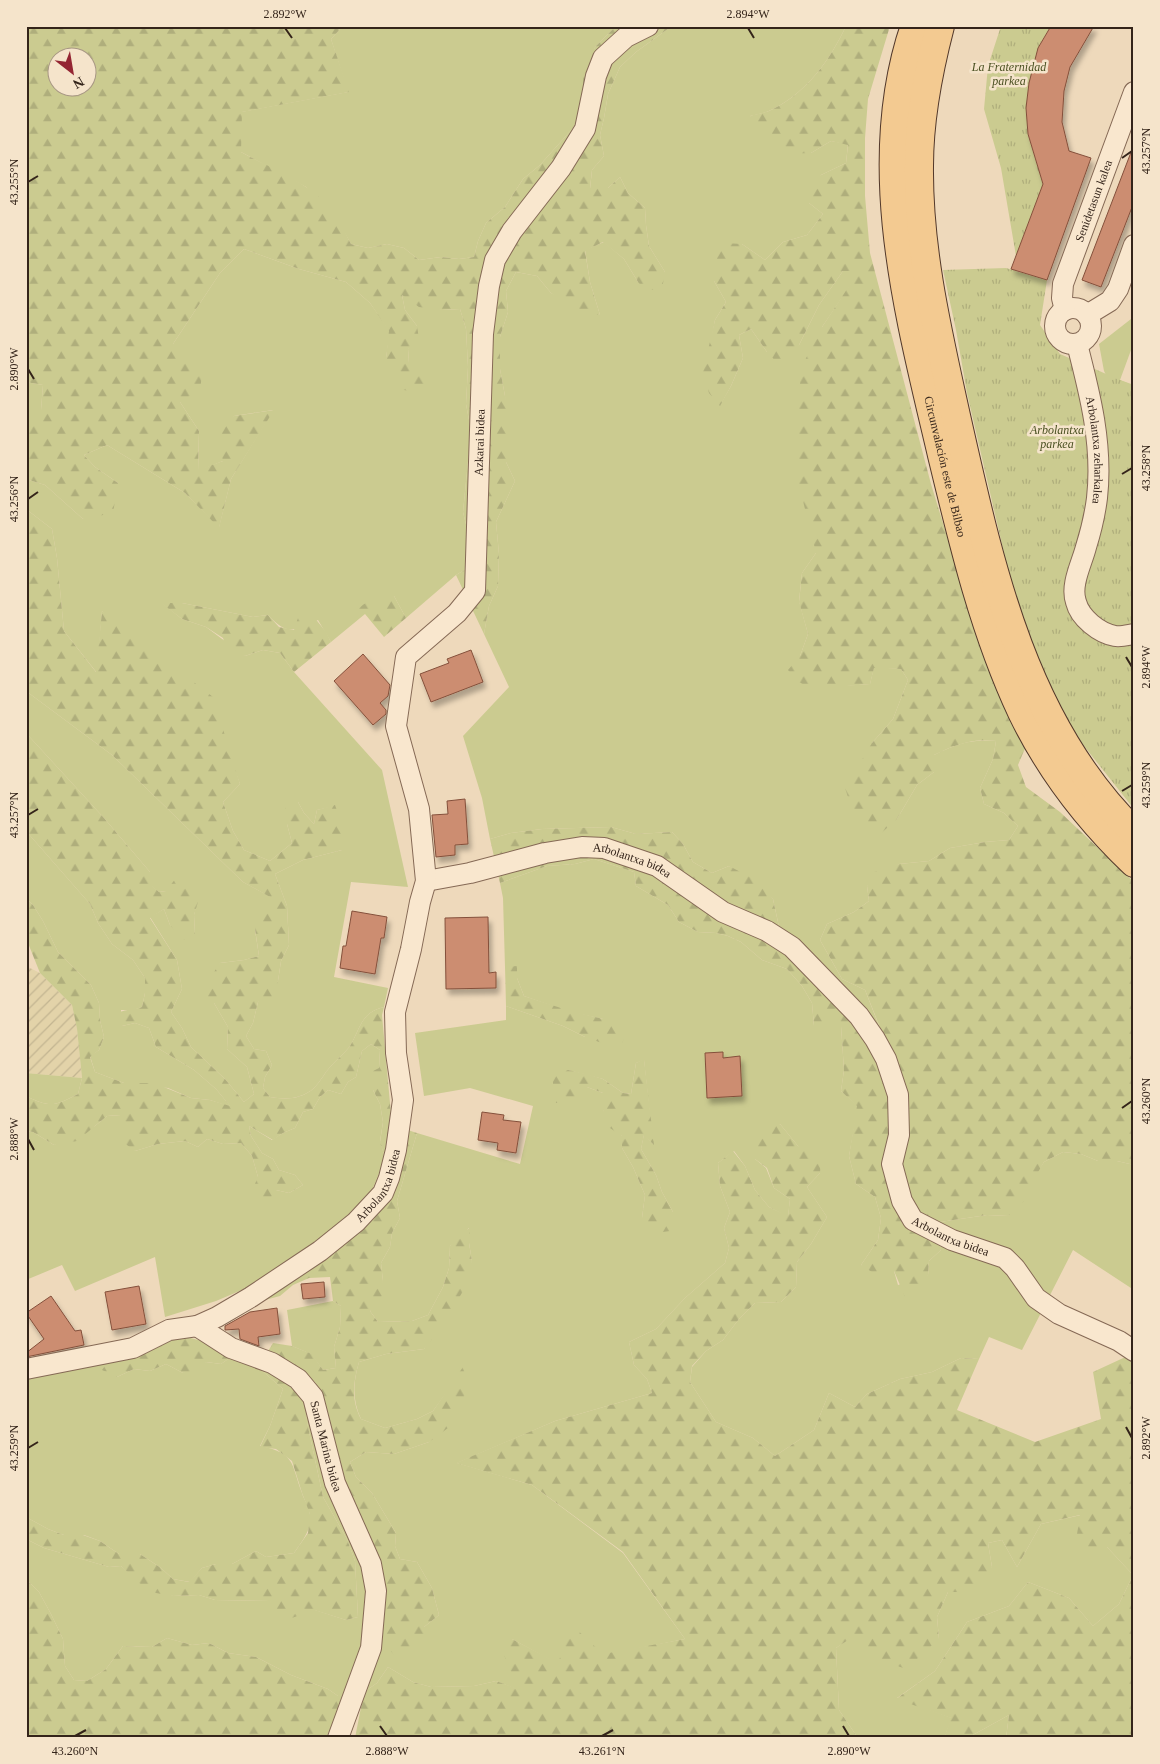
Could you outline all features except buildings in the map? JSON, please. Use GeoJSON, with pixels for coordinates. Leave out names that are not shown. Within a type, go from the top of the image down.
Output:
{"type":"FeatureCollection","features":[{"type":"Feature","properties":{"kind":"main road","name":"Circunvalación este de Bilbao"},"geometry":{"type":"LineString","coordinates":[[915,26],[902,74],[919,166],[922,222],[918,284],[930,403],[964,542],[980,598],[1010,684],[1036,737],[1066,786],[1084,810],[1105,835],[1134,863]]}},
{"type":"Feature","properties":{"kind":"main road","name":"Circunvalación este de Bilbao"},"geometry":{"type":"LineString","coordinates":[[909,111],[929,69],[940,26]]}},
{"type":"Feature","properties":{"kind":"main road","name":"Circunvalación este de Bilbao"},"geometry":{"type":"LineString","coordinates":[[918,284],[938,336],[973,490],[1001,593],[1034,687],[1058,734],[1082,770],[1115,813],[1134,832]]}},
{"type":"Feature","properties":{"kind":"street","name":"Azkarai bidea"},"geometry":{"type":"LineString","coordinates":[[426,881],[419,809],[396,726],[406,657],[456,612],[475,592],[483,334],[489,286],[495,260],[512,231],[561,168],[585,129],[596,76],[603,58],[626,37],[648,26]]}},
{"type":"Feature","properties":{"kind":"street","name":"Senidetasun kalea"},"geometry":{"type":"LineString","coordinates":[[1065,310],[1062,298],[1063,284],[1134,92]]}},
{"type":"Feature","properties":{"kind":"street"},"geometry":{"type":"LineString","coordinates":[[1087,315],[1110,301],[1118,288],[1134,245]]}},
{"type":"Feature","properties":{"kind":"street"},"geometry":{"type":"LineString","coordinates":[[1077,309],[1087,315],[1091,326],[1087,337],[1077,344],[1064,342],[1056,332],[1056,320],[1060,314],[1065,310],[1077,309]]}},
{"type":"Feature","properties":{"kind":"street","name":"Arbolantxa zeharkalea"},"geometry":{"type":"LineString","coordinates":[[1077,344],[1091,399],[1098,448],[1098,473],[1097,499],[1086,548],[1076,578],[1075,600],[1080,613],[1105,633],[1116,636],[1134,634]]}},
{"type":"Feature","properties":{"kind":"street","name":"Arbolantxa bidea"},"geometry":{"type":"LineString","coordinates":[[197,1326],[217,1317],[251,1297],[320,1251],[356,1222],[383,1194],[396,1150],[402,1100],[396,1053],[395,1012],[426,881],[470,873],[545,853],[582,847],[604,848],[657,866],[723,912],[767,932],[792,947],[859,1016],[875,1038],[886,1059],[898,1095],[899,1135],[892,1164],[902,1201],[913,1220],[952,1240],[1005,1258],[1015,1268],[1036,1298],[1059,1314],[1119,1341],[1134,1351]]}},
{"type":"Feature","properties":{"kind":"street"},"geometry":{"type":"LineString","coordinates":[[26,1369],[134,1348],[169,1330],[197,1326]]}},
{"type":"Feature","properties":{"kind":"street","name":"Santa Marina bidea"},"geometry":{"type":"LineString","coordinates":[[197,1326],[231,1348],[272,1363],[298,1379],[313,1397],[335,1483],[371,1564],[376,1591],[371,1648],[338,1738]]}},
{"type":"Feature","properties":{"kind":"shaded area"},"geometry":{"type":"Polygon","coordinates":[[[26,966],[40,973],[72,1005],[77,1029],[82,1078],[26,1073],[26,966]]]}},
{"type":"Feature","properties":{"kind":"green space"},"geometry":{"type":"Polygon","coordinates":[[[26,26],[343,26],[331,39],[349,92],[242,112],[241,152],[302,184],[323,200],[338,218],[351,244],[368,248],[387,244],[404,248],[419,260],[441,257],[459,259],[474,257],[478,241],[486,223],[505,207],[523,179],[540,165],[573,128],[583,107],[583,79],[595,47],[616,26],[672,26],[636,52],[620,67],[608,94],[600,135],[604,156],[592,170],[590,188],[608,188],[620,177],[628,193],[645,208],[649,246],[665,272],[662,289],[645,290],[624,259],[603,242],[585,251],[590,282],[600,315],[576,310],[551,293],[537,276],[516,272],[506,291],[508,312],[500,337],[500,369],[510,423],[506,462],[515,481],[496,522],[499,554],[498,586],[489,606],[484,634],[456,575],[466,569],[469,537],[463,512],[471,431],[466,404],[468,367],[466,329],[460,309],[442,310],[419,307],[402,295],[405,310],[417,326],[419,339],[408,349],[409,363],[424,369],[431,384],[414,392],[399,389],[386,358],[389,331],[370,303],[346,282],[299,269],[244,249],[220,273],[173,344],[203,367],[200,390],[180,402],[199,431],[198,470],[223,461],[217,437],[234,416],[274,410],[231,479],[219,528],[185,493],[107,445],[84,455],[95,467],[118,483],[113,513],[83,519],[45,485],[26,479],[26,410],[41,410],[43,385],[26,382],[26,26]]]}},
{"type":"Feature","properties":{"kind":"green space"},"geometry":{"type":"Polygon","coordinates":[[[343,26],[616,26],[595,47],[583,107],[573,128],[540,165],[523,179],[505,207],[486,223],[478,241],[474,257],[459,259],[441,257],[419,260],[404,248],[387,244],[368,248],[351,244],[342,228],[306,187],[241,152],[241,112],[348,92],[331,39],[343,26]]]}},
{"type":"Feature","properties":{"kind":"green space"},"geometry":{"type":"Polygon","coordinates":[[[672,26],[846,26],[825,63],[807,84],[796,94],[773,109],[750,116],[811,153],[831,141],[848,144],[846,163],[821,175],[809,203],[823,214],[807,235],[783,242],[765,260],[742,244],[714,281],[726,302],[715,320],[711,342],[720,405],[731,386],[743,358],[739,335],[751,329],[767,352],[799,345],[819,305],[843,271],[860,271],[822,327],[816,553],[802,573],[799,601],[808,634],[800,656],[841,686],[870,684],[874,667],[901,669],[908,680],[893,719],[872,743],[897,819],[917,785],[934,772],[934,755],[964,743],[996,741],[993,759],[980,788],[984,804],[1004,813],[1018,826],[1009,840],[950,848],[929,861],[899,864],[867,886],[869,901],[854,912],[827,924],[820,940],[842,979],[865,990],[883,1036],[784,950],[773,899],[729,866],[712,873],[693,862],[683,844],[672,832],[636,834],[611,827],[542,829],[511,833],[490,839],[482,798],[463,736],[509,687],[484,634],[489,606],[498,586],[499,554],[496,522],[515,481],[506,462],[505,396],[500,369],[500,337],[508,312],[506,291],[516,272],[537,276],[551,293],[600,315],[590,282],[585,250],[604,242],[624,259],[638,282],[665,272],[649,246],[645,208],[628,193],[620,177],[608,188],[590,189],[592,170],[604,156],[600,135],[608,94],[620,67],[636,52],[672,26]]]}},
{"type":"Feature","properties":{"kind":"green space"},"geometry":{"type":"Polygon","coordinates":[[[846,26],[890,26],[868,99],[865,138],[865,196],[870,253],[931,484],[980,644],[1003,704],[1026,746],[1018,765],[1026,787],[1060,812],[1134,882],[1134,1165],[1117,1161],[1098,1161],[1081,1154],[1063,1152],[1044,1162],[1025,1200],[1008,1216],[987,1215],[940,1222],[941,1250],[929,1261],[928,1275],[919,1292],[905,1297],[894,1271],[875,1274],[861,1265],[878,1240],[881,1218],[875,1197],[856,1184],[849,1156],[857,1106],[841,1091],[844,1070],[841,1026],[814,1026],[812,1003],[802,986],[787,969],[762,960],[741,942],[728,936],[698,932],[679,922],[668,905],[636,886],[634,872],[594,859],[575,864],[547,866],[500,883],[490,839],[511,833],[542,829],[611,827],[636,834],[672,832],[683,844],[693,862],[712,873],[729,866],[754,879],[773,899],[779,927],[883,1035],[865,990],[842,979],[820,940],[827,924],[854,912],[869,901],[867,886],[874,872],[899,864],[929,861],[950,848],[1009,840],[1018,826],[1004,813],[984,804],[980,788],[993,759],[996,741],[988,740],[972,741],[957,745],[934,755],[934,772],[917,785],[897,819],[878,836],[863,830],[852,809],[845,788],[872,743],[893,719],[908,680],[901,669],[874,668],[870,684],[812,689],[797,681],[788,670],[800,656],[808,634],[799,602],[802,573],[816,553],[798,481],[798,413],[801,368],[822,327],[859,271],[843,271],[819,305],[799,345],[781,367],[767,352],[751,329],[739,335],[743,358],[720,406],[709,393],[703,372],[715,320],[726,302],[714,281],[713,265],[724,243],[742,244],[765,260],[783,242],[807,235],[823,214],[809,203],[804,188],[821,175],[846,163],[848,145],[831,141],[811,153],[782,154],[762,137],[750,116],[773,109],[796,94],[807,84],[825,63],[846,26]]]}},
{"type":"Feature","properties":{"kind":"green space","name":"La Fraternidad parkea"},"geometry":{"type":"Polygon","coordinates":[[[1001,26],[1051,26],[1040,44],[1028,134],[1043,184],[1016,256],[1001,168],[984,109],[988,66],[1001,26]]]}},
{"type":"Feature","properties":{"kind":"green space"},"geometry":{"type":"Polygon","coordinates":[[[244,249],[299,269],[346,282],[370,303],[390,331],[386,358],[409,363],[408,349],[417,326],[405,310],[402,295],[442,310],[460,309],[466,329],[468,367],[466,404],[471,431],[463,512],[469,537],[466,569],[456,575],[406,618],[394,596],[365,614],[331,642],[318,620],[291,630],[281,626],[268,615],[253,617],[182,603],[162,603],[182,619],[206,627],[245,656],[263,650],[280,653],[294,672],[382,770],[408,887],[351,882],[334,977],[388,988],[384,1007],[370,1013],[366,1017],[350,1046],[329,1068],[314,1088],[299,1096],[287,1098],[270,1097],[263,1088],[265,1077],[272,1065],[266,1051],[254,1049],[246,1036],[253,1023],[258,1002],[278,981],[281,961],[289,945],[287,906],[275,874],[303,860],[342,850],[335,806],[317,810],[314,824],[304,813],[298,802],[287,824],[292,843],[270,861],[244,850],[233,831],[223,802],[240,784],[233,765],[102,611],[97,673],[64,631],[57,558],[52,529],[26,509],[26,479],[45,485],[83,519],[118,483],[95,467],[84,455],[107,445],[185,493],[219,527],[231,479],[273,410],[234,416],[223,461],[198,471],[199,431],[180,402],[173,344],[220,273],[244,249]]]}},
{"type":"Feature","properties":{"kind":"green space","name":"Arbolantxa parkea"},"geometry":{"type":"Polygon","coordinates":[[[1006,268],[1047,280],[1040,325],[1060,354],[1134,386],[1134,809],[1084,746],[1054,700],[1019,618],[967,393],[943,270],[1006,268]]]}},
{"type":"Feature","properties":{"kind":"green space"},"geometry":{"type":"Polygon","coordinates":[[[1131,319],[1134,319],[1134,342],[1120,380],[1134,385],[1125,388],[1110,383],[1104,371],[1099,344],[1131,319]]]}},
{"type":"Feature","properties":{"kind":"green space"},"geometry":{"type":"Polygon","coordinates":[[[26,382],[43,385],[41,410],[26,410],[26,382]]]}},
{"type":"Feature","properties":{"kind":"green space"},"geometry":{"type":"Polygon","coordinates":[[[26,509],[52,529],[57,558],[64,631],[96,672],[102,611],[213,697],[240,784],[223,802],[233,831],[244,850],[270,861],[292,843],[287,824],[285,802],[298,802],[304,813],[314,824],[317,810],[335,805],[343,828],[342,850],[303,860],[275,874],[287,906],[289,945],[281,961],[278,981],[272,997],[258,1002],[253,1023],[246,1036],[254,1049],[266,1051],[272,1065],[265,1077],[263,1088],[270,1097],[294,1098],[314,1088],[329,1068],[350,1046],[366,1017],[370,1013],[384,1007],[382,1015],[392,1125],[417,1133],[397,1201],[400,1218],[392,1233],[390,1247],[381,1263],[382,1296],[370,1311],[378,1322],[412,1321],[428,1315],[443,1287],[449,1268],[450,1246],[458,1234],[470,1228],[469,1243],[472,1261],[469,1281],[441,1328],[424,1349],[386,1354],[359,1362],[355,1377],[354,1398],[361,1419],[385,1428],[417,1419],[433,1411],[463,1367],[468,1383],[461,1408],[448,1428],[429,1442],[394,1454],[366,1452],[350,1462],[356,1477],[372,1493],[396,1533],[395,1546],[400,1559],[417,1562],[432,1588],[439,1615],[424,1627],[425,1640],[397,1658],[380,1639],[323,1400],[315,1382],[290,1363],[267,1353],[273,1343],[292,1346],[312,1354],[323,1370],[336,1368],[334,1347],[340,1327],[341,1306],[333,1301],[330,1277],[309,1278],[293,1285],[280,1296],[265,1300],[261,1282],[286,1261],[325,1237],[354,1213],[371,1193],[385,1158],[380,1142],[383,1122],[380,1104],[373,1090],[369,1073],[379,1068],[380,1050],[371,1044],[362,1051],[356,1077],[348,1082],[341,1094],[328,1090],[320,1097],[313,1109],[303,1112],[295,1128],[273,1140],[249,1126],[251,1136],[262,1153],[273,1159],[279,1170],[295,1175],[303,1185],[289,1193],[276,1190],[268,1202],[251,1193],[258,1177],[252,1156],[241,1143],[223,1144],[207,1139],[198,1147],[185,1141],[158,1144],[135,1151],[123,1142],[128,1126],[120,1115],[107,1116],[77,1141],[54,1145],[33,1132],[26,1131],[26,1096],[47,1104],[58,1103],[78,1094],[82,1078],[77,1029],[72,1005],[40,973],[26,938],[26,898],[43,921],[58,952],[91,985],[99,1003],[104,1037],[99,1050],[90,1057],[95,1072],[124,1083],[154,1083],[191,1098],[210,1100],[230,1106],[216,1089],[194,1070],[156,1047],[149,1028],[135,1023],[122,1026],[113,1017],[123,1011],[142,1007],[145,993],[145,978],[133,960],[112,944],[98,923],[90,904],[26,831],[26,733],[104,818],[150,872],[151,885],[159,892],[166,891],[176,878],[189,883],[198,902],[194,915],[195,934],[183,940],[170,925],[164,909],[150,918],[177,960],[182,989],[171,1012],[182,1028],[191,1047],[225,1079],[244,1102],[254,1094],[247,1067],[227,1049],[228,1027],[214,1003],[204,998],[206,984],[220,963],[259,956],[255,929],[258,912],[270,897],[243,882],[112,755],[26,691],[26,509]]]}},
{"type":"Feature","properties":{"kind":"green space"},"geometry":{"type":"Polygon","coordinates":[[[394,596],[406,618],[384,637],[365,614],[355,612],[373,600],[394,596]]]}},
{"type":"Feature","properties":{"kind":"green space"},"geometry":{"type":"Polygon","coordinates":[[[161,603],[182,603],[253,617],[268,615],[279,627],[294,630],[298,618],[310,612],[326,632],[331,642],[294,672],[280,653],[263,650],[245,656],[227,651],[223,638],[206,627],[182,619],[161,603]]]}},
{"type":"Feature","properties":{"kind":"green space"},"geometry":{"type":"Polygon","coordinates":[[[26,691],[112,755],[243,882],[271,897],[255,930],[259,956],[220,963],[214,1003],[228,1027],[227,1049],[247,1067],[254,1094],[244,1102],[225,1079],[191,1047],[182,1028],[171,1012],[182,989],[177,960],[150,917],[164,909],[170,925],[195,934],[194,915],[197,902],[166,891],[159,892],[150,885],[150,872],[104,818],[26,733],[26,691]]]}},
{"type":"Feature","properties":{"kind":"green space"},"geometry":{"type":"Polygon","coordinates":[[[26,831],[90,904],[98,923],[112,944],[133,960],[145,978],[145,993],[142,1007],[133,1010],[121,1010],[122,1026],[135,1023],[149,1028],[156,1047],[194,1070],[216,1089],[231,1107],[210,1100],[191,1098],[168,1088],[124,1083],[95,1072],[90,1056],[99,1050],[104,1037],[99,1003],[91,985],[58,952],[43,921],[26,898],[26,831]]]}},
{"type":"Feature","properties":{"kind":"green space"},"geometry":{"type":"Polygon","coordinates":[[[594,859],[634,872],[636,886],[668,905],[679,922],[698,932],[728,936],[741,942],[762,960],[787,969],[802,986],[812,1003],[814,1026],[841,1026],[844,1070],[841,1091],[858,1106],[849,1156],[856,1184],[875,1197],[881,1218],[878,1240],[861,1265],[894,1271],[898,1285],[928,1275],[929,1261],[941,1250],[940,1222],[987,1215],[1008,1216],[1044,1162],[1063,1152],[1081,1154],[1098,1161],[1117,1161],[1134,1165],[1134,1290],[1073,1250],[1022,1350],[989,1337],[979,1359],[961,1358],[932,1372],[900,1379],[867,1394],[855,1407],[829,1393],[814,1430],[775,1456],[753,1438],[716,1422],[690,1382],[692,1367],[706,1351],[723,1340],[739,1319],[755,1303],[781,1302],[796,1287],[797,1262],[811,1244],[827,1217],[807,1187],[820,1173],[780,1124],[755,1159],[766,1168],[774,1188],[790,1199],[788,1217],[769,1207],[755,1190],[745,1166],[734,1151],[718,1163],[720,1186],[730,1212],[724,1228],[729,1248],[725,1263],[685,1298],[656,1329],[629,1342],[634,1365],[647,1379],[652,1393],[555,1421],[457,1463],[532,1485],[623,1553],[685,1639],[558,1664],[512,1639],[519,1690],[496,1681],[474,1686],[431,1687],[413,1682],[388,1667],[377,1683],[364,1692],[380,1639],[424,1627],[439,1615],[432,1588],[417,1562],[400,1559],[395,1546],[396,1533],[372,1493],[356,1477],[350,1462],[366,1452],[394,1454],[429,1442],[446,1393],[433,1411],[417,1419],[385,1428],[361,1419],[355,1398],[357,1369],[359,1362],[386,1354],[424,1349],[472,1261],[469,1228],[450,1246],[449,1268],[443,1287],[428,1315],[412,1321],[378,1322],[370,1311],[383,1281],[381,1263],[390,1247],[392,1233],[400,1218],[397,1201],[417,1133],[520,1164],[533,1106],[470,1088],[424,1096],[415,1033],[506,1020],[506,1006],[563,1026],[585,1037],[603,1019],[567,1011],[524,996],[517,978],[517,967],[505,967],[503,898],[500,883],[547,866],[575,864],[594,859]],[[644,1060],[636,1063],[631,1094],[623,1093],[603,1079],[568,1070],[587,1087],[603,1093],[603,1110],[622,1136],[622,1148],[633,1167],[645,1195],[642,1218],[673,1212],[662,1192],[656,1175],[641,1149],[644,1134],[653,1144],[644,1060]]]}},
{"type":"Feature","properties":{"kind":"green space"},"geometry":{"type":"Polygon","coordinates":[[[517,966],[517,978],[524,996],[603,1019],[627,1032],[622,1043],[602,1043],[563,1026],[506,1006],[505,967],[517,966]]]}},
{"type":"Feature","properties":{"kind":"green space"},"geometry":{"type":"Polygon","coordinates":[[[371,1044],[380,1050],[379,1068],[373,1090],[380,1104],[383,1122],[380,1141],[385,1158],[371,1193],[354,1213],[325,1237],[286,1261],[261,1282],[216,1301],[165,1317],[155,1257],[75,1291],[62,1265],[26,1280],[26,1131],[33,1132],[54,1145],[95,1126],[107,1116],[121,1115],[128,1125],[135,1151],[158,1144],[185,1141],[198,1147],[207,1139],[223,1144],[241,1143],[252,1156],[258,1177],[276,1190],[289,1193],[303,1185],[295,1175],[279,1170],[273,1159],[262,1153],[251,1136],[249,1126],[272,1140],[295,1128],[303,1112],[313,1109],[320,1097],[328,1090],[341,1094],[348,1082],[356,1077],[362,1051],[371,1044]]]}},
{"type":"Feature","properties":{"kind":"green space"},"geometry":{"type":"Polygon","coordinates":[[[644,1059],[654,1145],[644,1135],[641,1149],[656,1175],[662,1192],[673,1212],[670,1231],[655,1233],[642,1218],[645,1195],[633,1167],[622,1148],[622,1136],[607,1126],[603,1110],[603,1093],[587,1087],[576,1100],[556,1103],[553,1090],[553,1076],[568,1070],[603,1079],[623,1093],[631,1094],[636,1063],[644,1059]]]}},
{"type":"Feature","properties":{"kind":"green space"},"geometry":{"type":"Polygon","coordinates":[[[26,1073],[82,1078],[78,1094],[58,1103],[47,1104],[26,1096],[26,1073]]]}},
{"type":"Feature","properties":{"kind":"green space"},"geometry":{"type":"Polygon","coordinates":[[[780,1124],[798,1146],[821,1157],[820,1173],[807,1187],[827,1217],[811,1244],[797,1262],[796,1287],[781,1302],[755,1303],[739,1319],[723,1340],[706,1351],[692,1366],[690,1382],[716,1422],[753,1438],[775,1456],[814,1430],[829,1393],[855,1407],[867,1394],[900,1379],[932,1372],[961,1358],[979,1359],[957,1410],[1035,1442],[1101,1419],[1093,1372],[1134,1353],[1134,1738],[1006,1738],[1009,1715],[971,1736],[971,1738],[944,1738],[951,1718],[896,1699],[935,1671],[967,1622],[1009,1606],[1028,1582],[1069,1598],[1093,1626],[1119,1604],[1133,1575],[1107,1547],[1075,1547],[1080,1515],[1041,1524],[1017,1567],[1002,1540],[988,1543],[992,1567],[978,1592],[948,1592],[937,1617],[939,1639],[906,1669],[869,1656],[854,1636],[836,1648],[839,1710],[858,1738],[355,1738],[364,1692],[377,1683],[388,1667],[413,1682],[431,1687],[474,1686],[496,1681],[518,1689],[504,1655],[512,1639],[558,1663],[572,1625],[603,1654],[685,1639],[623,1552],[532,1485],[456,1463],[555,1421],[652,1393],[647,1379],[634,1365],[629,1342],[656,1329],[685,1298],[725,1263],[729,1248],[724,1228],[730,1212],[720,1186],[718,1163],[733,1151],[745,1166],[755,1190],[769,1207],[788,1216],[790,1199],[774,1188],[767,1168],[755,1159],[751,1137],[780,1124]]]}},
{"type":"Feature","properties":{"kind":"green space"},"geometry":{"type":"Polygon","coordinates":[[[333,1301],[341,1306],[340,1327],[334,1347],[336,1368],[323,1370],[311,1354],[292,1346],[287,1310],[333,1301]]]}},
{"type":"Feature","properties":{"kind":"green space"},"geometry":{"type":"Polygon","coordinates":[[[183,1336],[206,1342],[231,1357],[221,1364],[206,1362],[201,1371],[183,1373],[166,1364],[150,1371],[134,1369],[117,1377],[102,1370],[110,1359],[183,1336]]]}},
{"type":"Feature","properties":{"kind":"green space"},"geometry":{"type":"Polygon","coordinates":[[[231,1357],[260,1369],[283,1389],[270,1426],[260,1446],[280,1452],[290,1461],[310,1512],[308,1530],[294,1553],[266,1557],[256,1551],[232,1564],[216,1564],[202,1568],[190,1582],[173,1579],[161,1568],[140,1554],[119,1554],[100,1541],[84,1535],[64,1535],[26,1517],[26,1377],[110,1359],[117,1377],[134,1369],[150,1371],[166,1364],[183,1373],[206,1362],[221,1364],[231,1357]]]}},
{"type":"Feature","properties":{"kind":"green space"},"geometry":{"type":"Polygon","coordinates":[[[260,1369],[283,1376],[306,1404],[307,1422],[323,1497],[347,1539],[355,1561],[358,1617],[346,1620],[314,1610],[289,1619],[274,1614],[270,1601],[215,1600],[199,1595],[173,1596],[156,1593],[139,1583],[121,1566],[109,1567],[44,1548],[26,1539],[26,1517],[64,1535],[83,1535],[100,1541],[119,1554],[140,1554],[161,1568],[173,1579],[189,1582],[202,1568],[216,1564],[232,1564],[256,1551],[266,1557],[294,1553],[308,1533],[310,1514],[292,1461],[276,1449],[260,1447],[270,1426],[283,1389],[260,1369]]]}},
{"type":"Feature","properties":{"kind":"green space"},"geometry":{"type":"Polygon","coordinates":[[[306,1404],[367,1574],[367,1636],[338,1711],[338,1696],[328,1689],[291,1675],[256,1657],[228,1653],[209,1643],[192,1645],[167,1638],[152,1647],[123,1646],[106,1669],[87,1681],[74,1680],[65,1666],[63,1639],[39,1592],[26,1579],[26,1539],[44,1548],[109,1567],[121,1566],[128,1572],[173,1596],[199,1595],[215,1600],[270,1601],[315,1610],[346,1620],[358,1617],[355,1561],[347,1539],[323,1497],[307,1422],[306,1404]]]}},
{"type":"Feature","properties":{"kind":"green space"},"geometry":{"type":"Polygon","coordinates":[[[1081,1515],[1133,1575],[1119,1604],[1093,1626],[1069,1598],[1028,1582],[1009,1606],[967,1622],[935,1671],[897,1698],[952,1718],[944,1738],[858,1738],[839,1710],[836,1648],[854,1635],[939,1639],[937,1617],[948,1592],[992,1567],[988,1543],[1002,1540],[1017,1567],[1041,1524],[1081,1515]]]}},
{"type":"Feature","properties":{"kind":"green space"},"geometry":{"type":"Polygon","coordinates":[[[26,1579],[39,1592],[63,1639],[65,1666],[74,1680],[87,1681],[106,1669],[123,1646],[152,1647],[167,1638],[192,1645],[209,1643],[228,1653],[256,1657],[291,1675],[328,1689],[338,1696],[338,1711],[326,1738],[26,1738],[26,1579]]]}},
{"type":"Feature","properties":{"kind":"green space"},"geometry":{"type":"Polygon","coordinates":[[[1009,1715],[1006,1738],[971,1738],[971,1736],[1009,1715]]]}}]}
